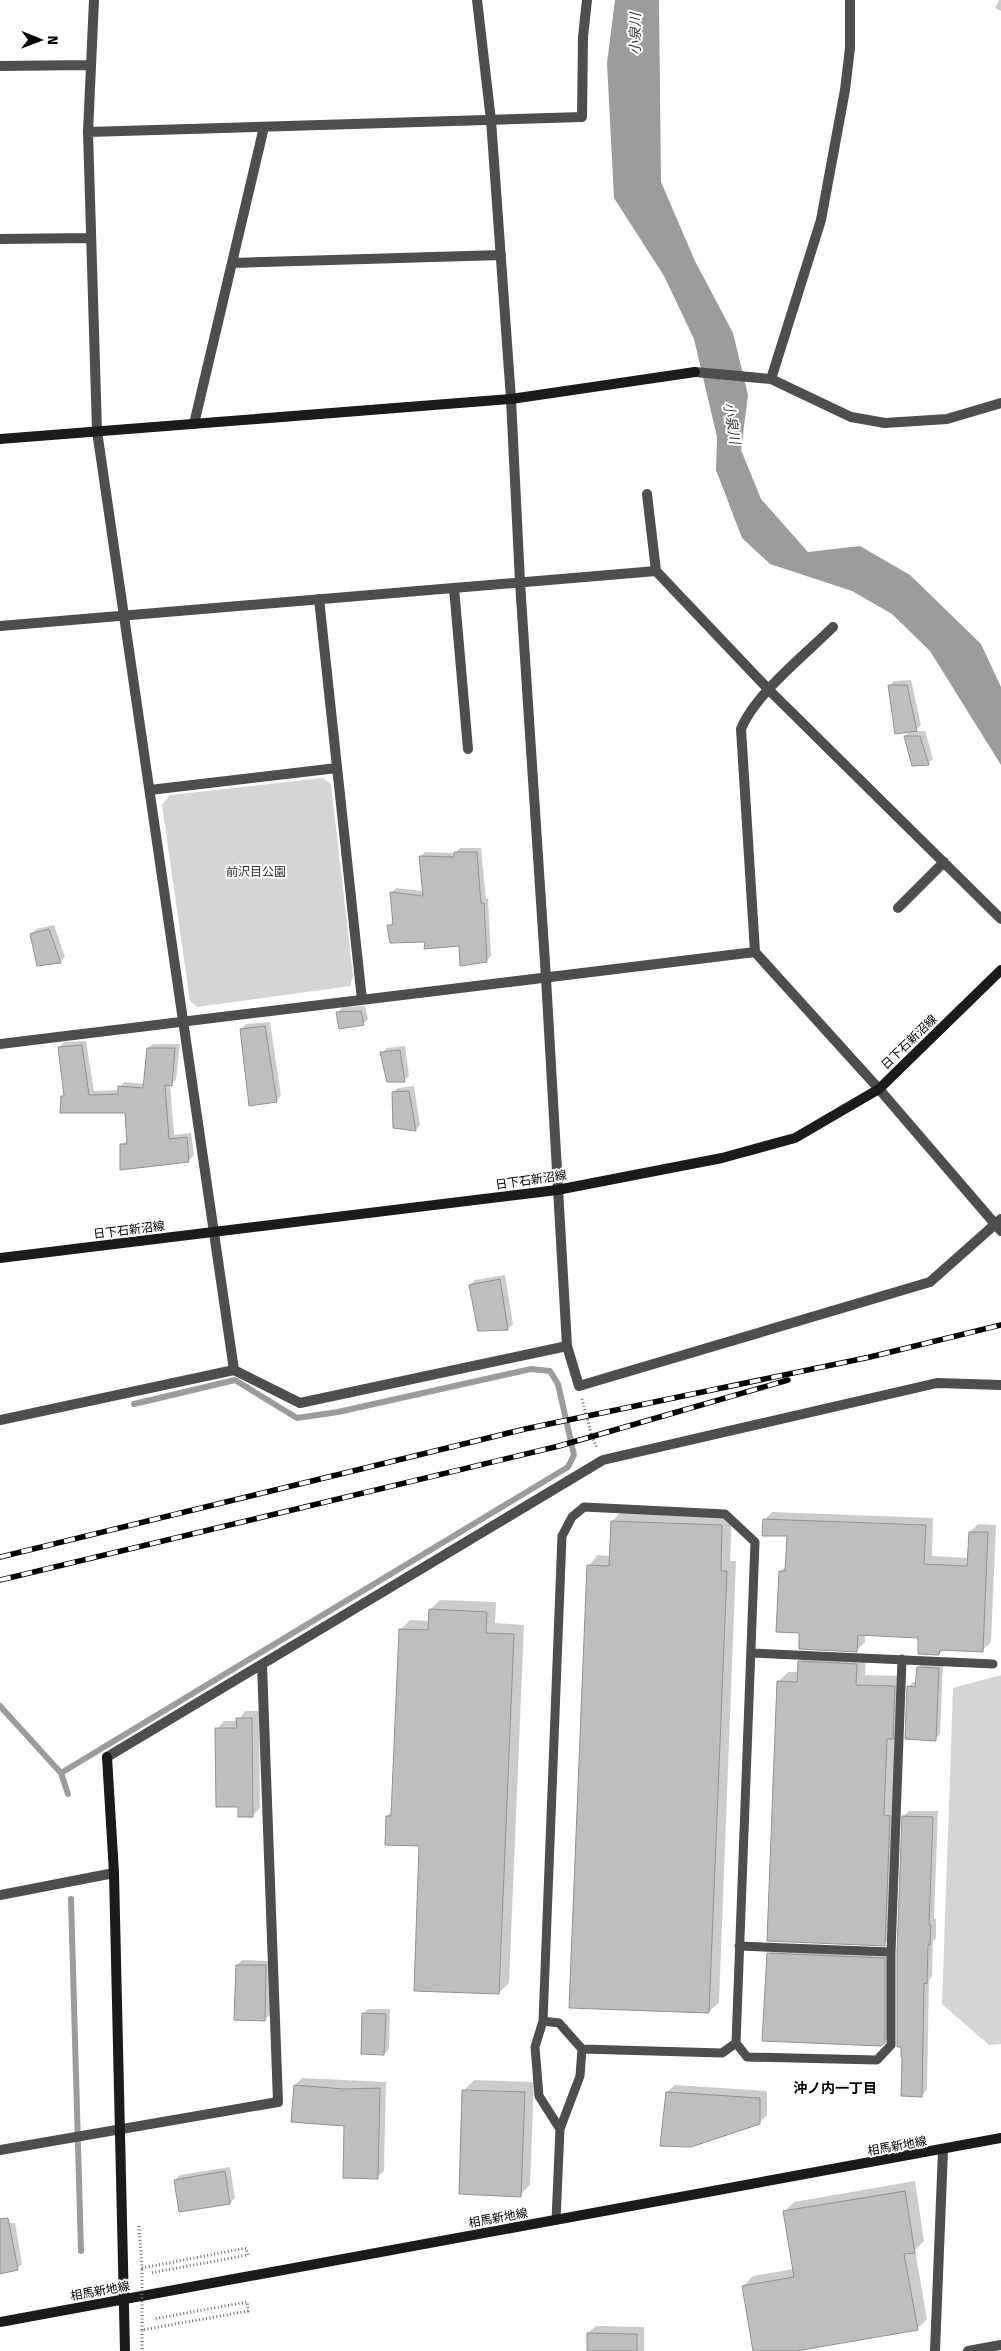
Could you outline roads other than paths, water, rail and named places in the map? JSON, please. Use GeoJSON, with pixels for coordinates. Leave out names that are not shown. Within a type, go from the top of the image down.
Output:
{"type":"FeatureCollection","features":[{"type":"Feature","properties":{"kind":"main road"},"geometry":{"type":"LineString","coordinates":[[0,439],[511,399],[695,372]]}},
{"type":"Feature","properties":{"kind":"main road","name":"日下石新沼線"},"geometry":{"type":"LineString","coordinates":[[0,1258],[557,1190],[722,1158],[795,1138],[879,1089],[1001,970]]}},
{"type":"Feature","properties":{"kind":"main road"},"geometry":{"type":"LineString","coordinates":[[108,1757],[114,1873],[121,2128],[122,2300],[125,2351]]}},
{"type":"Feature","properties":{"kind":"main road","name":"相馬新地線"},"geometry":{"type":"LineString","coordinates":[[0,2322],[1001,2138]]}},
{"type":"Feature","properties":{"kind":"street"},"geometry":{"type":"LineString","coordinates":[[94,0],[88,132],[97,431],[234,1370]]}},
{"type":"Feature","properties":{"kind":"street"},"geometry":{"type":"LineString","coordinates":[[477,0],[490,120],[511,399],[520,582],[546,978],[567,1346],[579,1386],[930,1282],[999,1225],[755,952],[741,729],[747,714],[833,627]]}},
{"type":"Feature","properties":{"kind":"street"},"geometry":{"type":"LineString","coordinates":[[88,132],[582,117],[583,37],[587,0]]}},
{"type":"Feature","properties":{"kind":"street"},"geometry":{"type":"LineString","coordinates":[[766,377],[821,220],[845,90],[850,48],[850,0]]}},
{"type":"Feature","properties":{"kind":"street"},"geometry":{"type":"LineString","coordinates":[[0,66],[90,65]]}},
{"type":"Feature","properties":{"kind":"street"},"geometry":{"type":"LineString","coordinates":[[194,424],[264,127]]}},
{"type":"Feature","properties":{"kind":"street"},"geometry":{"type":"LineString","coordinates":[[0,239],[91,238]]}},
{"type":"Feature","properties":{"kind":"street"},"geometry":{"type":"LineString","coordinates":[[232,263],[501,255]]}},
{"type":"Feature","properties":{"kind":"street"},"geometry":{"type":"LineString","coordinates":[[695,372],[766,377],[851,417],[885,423],[947,419],[1001,403]]}},
{"type":"Feature","properties":{"kind":"street"},"geometry":{"type":"LineString","coordinates":[[647,494],[656,571],[769,690],[1001,919]]}},
{"type":"Feature","properties":{"kind":"street"},"geometry":{"type":"LineString","coordinates":[[0,626],[656,571]]}},
{"type":"Feature","properties":{"kind":"street"},"geometry":{"type":"LineString","coordinates":[[454,588],[468,749]]}},
{"type":"Feature","properties":{"kind":"street"},"geometry":{"type":"LineString","coordinates":[[319,599],[362,1000]]}},
{"type":"Feature","properties":{"kind":"street"},"geometry":{"type":"LineString","coordinates":[[150,790],[337,768]]}},
{"type":"Feature","properties":{"kind":"street"},"geometry":{"type":"LineString","coordinates":[[898,908],[944,862]]}},
{"type":"Feature","properties":{"kind":"street"},"geometry":{"type":"LineString","coordinates":[[0,1044],[183,1020],[755,952]]}},
{"type":"Feature","properties":{"kind":"street"},"geometry":{"type":"LineString","coordinates":[[0,1420],[234,1370],[300,1403],[567,1346]]}},
{"type":"Feature","properties":{"kind":"street"},"geometry":{"type":"LineString","coordinates":[[108,1757],[603,1460],[937,1383],[1001,1385]]}},
{"type":"Feature","properties":{"kind":"street"},"geometry":{"type":"LineString","coordinates":[[0,2150],[278,2102],[262,1665]]}},
{"type":"Feature","properties":{"kind":"street"},"geometry":{"type":"LineString","coordinates":[[0,1895],[114,1873]]}},
{"type":"Feature","properties":{"kind":"street"},"geometry":{"type":"LineString","coordinates":[[935,2351],[943,2150]]}},
{"type":"Feature","properties":{"kind":"street"},"geometry":{"type":"LineString","coordinates":[[968,2351],[1001,2345]]}},
{"type":"Feature","properties":{"kind":"lane"},"geometry":{"type":"LineString","coordinates":[[560,2129],[539,2096],[535,2047],[543,2021],[562,1536],[572,1517],[584,1507],[725,1514],[755,1542],[736,2043],[747,2057],[877,2060],[891,2045],[891,1952],[902,1659]]}},
{"type":"Feature","properties":{"kind":"lane"},"geometry":{"type":"LineString","coordinates":[[751,1653],[993,1664]]}},
{"type":"Feature","properties":{"kind":"lane"},"geometry":{"type":"LineString","coordinates":[[739,1946],[891,1952]]}},
{"type":"Feature","properties":{"kind":"lane"},"geometry":{"type":"LineString","coordinates":[[543,2021],[559,2023],[582,2049],[580,2076],[560,2129],[556,2220]]}},
{"type":"Feature","properties":{"kind":"lane"},"geometry":{"type":"LineString","coordinates":[[582,2049],[722,2053],[736,2043]]}},
{"type":"Feature","properties":{"kind":"water","name":"小泉川"},"geometry":{"type":"Polygon","coordinates":[[[615,0],[659,0],[661,182],[695,261],[733,333],[748,395],[741,450],[761,499],[808,552],[860,546],[910,575],[981,644],[1001,687],[1001,765],[930,651],[892,614],[852,591],[770,564],[742,538],[716,470],[717,437],[694,339],[664,276],[614,198],[607,63],[615,0]]]}},
{"type":"Feature","properties":{"kind":"waterway"},"geometry":{"type":"LineString","coordinates":[[61,1773],[568,1467],[574,1455],[558,1384],[550,1371],[531,1369],[338,1412],[297,1418],[235,1380],[134,1404]]}},
{"type":"Feature","properties":{"kind":"waterway"},"geometry":{"type":"LineString","coordinates":[[0,1706],[61,1773],[68,1794]]}},
{"type":"Feature","properties":{"kind":"waterway"},"geometry":{"type":"LineString","coordinates":[[71,1899],[81,2251]]}},
{"type":"Feature","properties":{"kind":"railway"},"geometry":{"type":"LineString","coordinates":[[0,1557],[525,1429],[870,1357],[1001,1325]]}},
{"type":"Feature","properties":{"kind":"railway"},"geometry":{"type":"LineString","coordinates":[[0,1580],[559,1446],[788,1380]]}},
{"type":"Feature","properties":{"kind":"district","name":"沖ノ内一丁目"},"geometry":{"type":"Point","coordinates":[835,2088]}},
{"type":"Feature","properties":{"kind":"park label","name":"前沢目公園"},"geometry":{"type":"Point","coordinates":[256,872]}}]}
